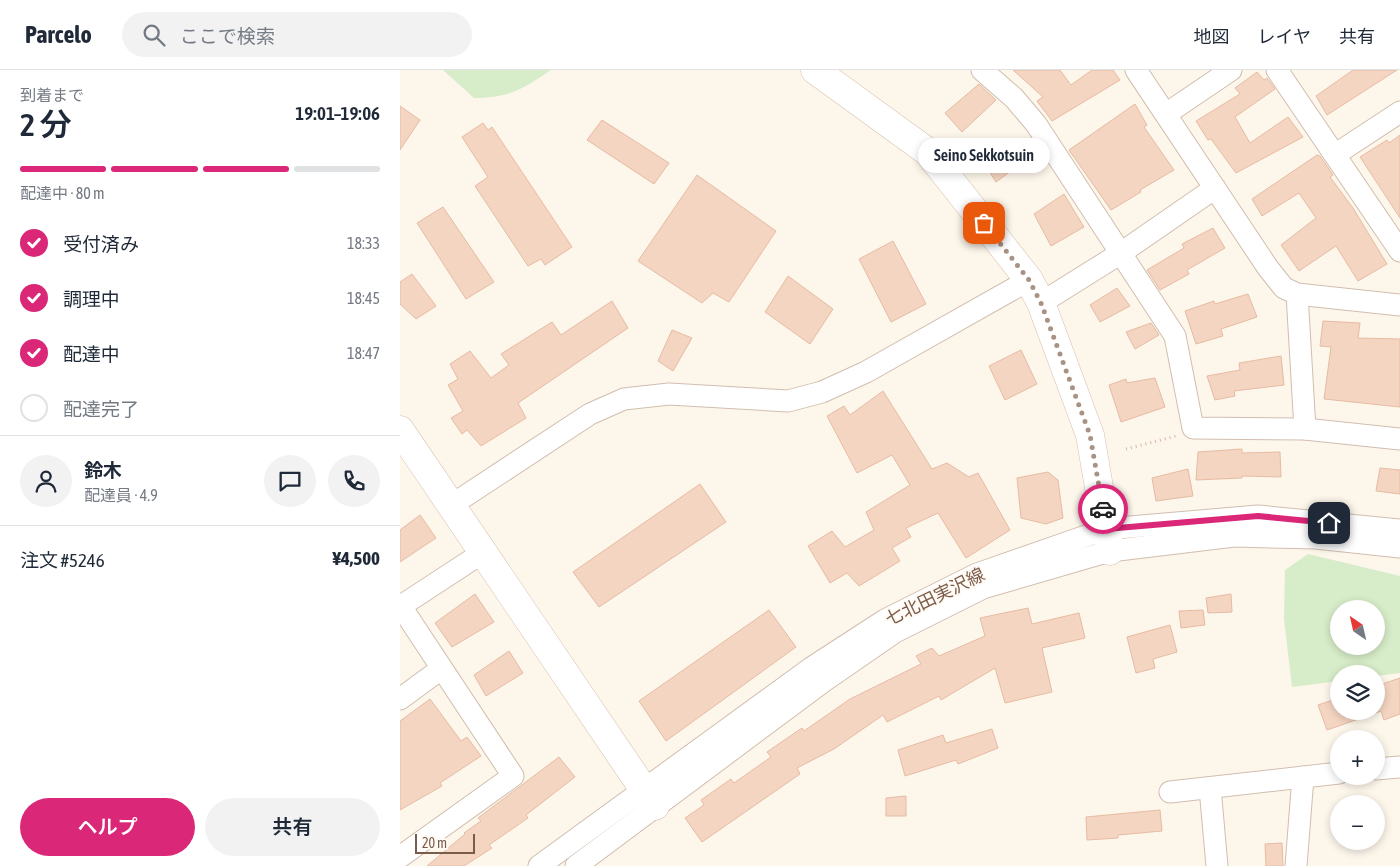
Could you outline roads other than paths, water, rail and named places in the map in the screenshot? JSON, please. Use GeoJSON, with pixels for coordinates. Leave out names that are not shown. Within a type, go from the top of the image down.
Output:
{"type":"FeatureCollection","features":[{"type":"Feature","properties":{"kind":"street"},"geometry":{"type":"LineString","coordinates":[[816,70],[928,152],[1035,291],[1090,435],[1108,540],[1234,536],[1316,538],[1400,547]]}},
{"type":"Feature","properties":{"kind":"street"},"geometry":{"type":"LineString","coordinates":[[982,70],[1014,98],[1036,124],[1175,336],[1193,428],[1305,429],[1400,439]]}},
{"type":"Feature","properties":{"kind":"street"},"geometry":{"type":"LineString","coordinates":[[1136,70],[1268,268],[1284,288],[1297,294],[1400,305]]}},
{"type":"Feature","properties":{"kind":"street"},"geometry":{"type":"LineString","coordinates":[[1166,114],[1231,70]]}},
{"type":"Feature","properties":{"kind":"street"},"geometry":{"type":"LineString","coordinates":[[1277,70],[1336,154],[1400,251]]}},
{"type":"Feature","properties":{"kind":"street"},"geometry":{"type":"LineString","coordinates":[[1336,154],[1400,112]]}},
{"type":"Feature","properties":{"kind":"street"},"geometry":{"type":"LineString","coordinates":[[450,506],[590,414],[624,399],[669,394],[788,401],[822,392],[1035,291],[1121,253],[1215,188]]}},
{"type":"Feature","properties":{"kind":"street"},"geometry":{"type":"LineString","coordinates":[[1297,294],[1305,429]]}},
{"type":"Feature","properties":{"kind":"street"},"geometry":{"type":"LineString","coordinates":[[400,430],[650,798],[582,864]]}},
{"type":"Feature","properties":{"kind":"street","name":"七北田実沢線"},"geometry":{"type":"LineString","coordinates":[[539,866],[650,798],[811,668],[885,620],[977,574],[1108,540],[1258,516],[1400,530]]}},
{"type":"Feature","properties":{"kind":"street"},"geometry":{"type":"LineString","coordinates":[[400,857],[513,776],[400,606],[482,553]]}},
{"type":"Feature","properties":{"kind":"street"},"geometry":{"type":"LineString","coordinates":[[400,699],[441,669]]}},
{"type":"Feature","properties":{"kind":"street"},"geometry":{"type":"LineString","coordinates":[[1385,768],[1400,767]]}},
{"type":"Feature","properties":{"kind":"street"},"geometry":{"type":"LineString","coordinates":[[1170,792],[1330,774]]}},
{"type":"Feature","properties":{"kind":"street"},"geometry":{"type":"LineString","coordinates":[[1296,866],[1302,777]]}},
{"type":"Feature","properties":{"kind":"street"},"geometry":{"type":"LineString","coordinates":[[1210,788],[1217,866]]}},
{"type":"Feature","properties":{"kind":"place","name":"Seino Sekkotsuin"},"geometry":{"type":"Point","coordinates":[984,223]}}]}
